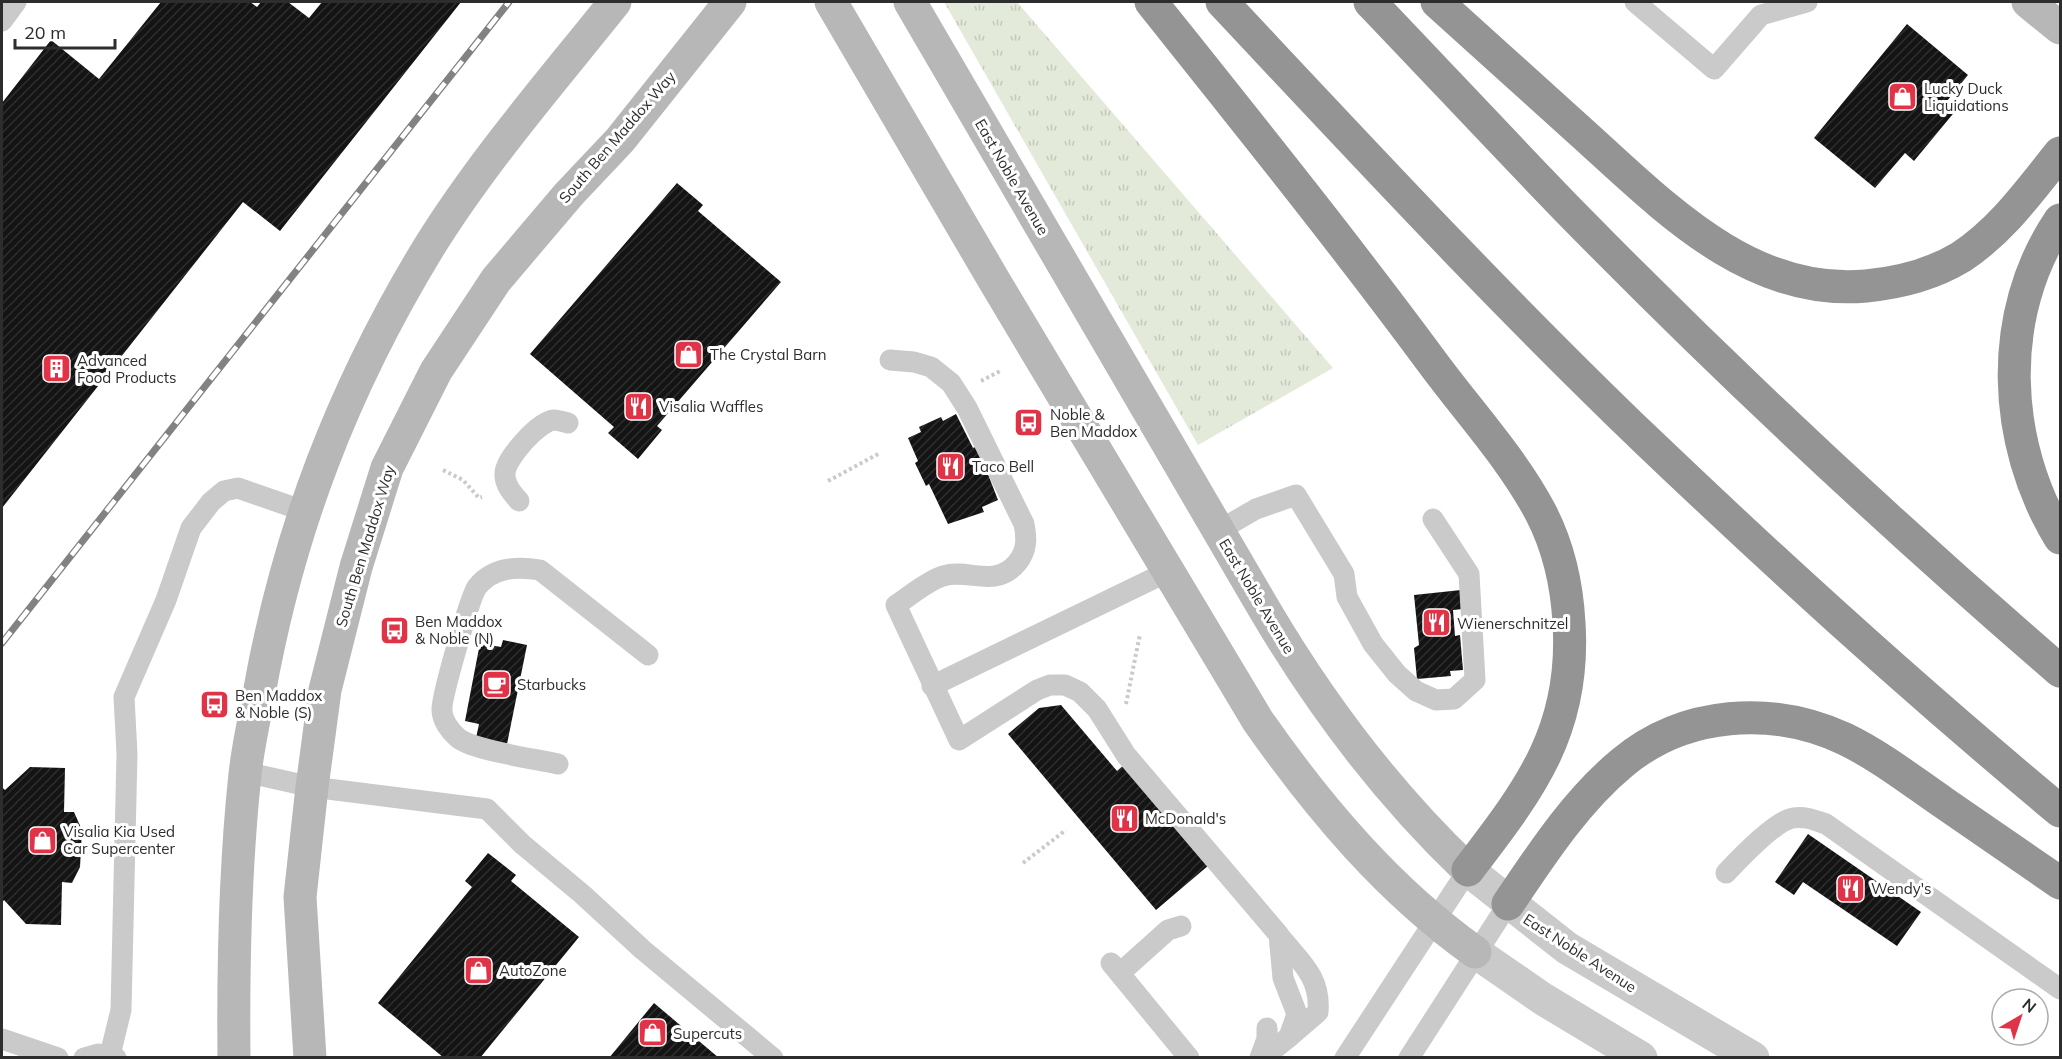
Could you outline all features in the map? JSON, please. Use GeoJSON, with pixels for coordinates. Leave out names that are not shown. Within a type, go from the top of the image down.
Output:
{"type":"FeatureCollection","features":[{"type":"Feature","properties":{"kind":"highway"},"geometry":{"type":"LineString","coordinates":[[1151,2],[1345,245],[1513,468],[1549,531],[1562,577],[1569,623],[1569,660],[1564,700],[1556,730],[1537,775],[1468,870]]}},
{"type":"Feature","properties":{"kind":"highway"},"geometry":{"type":"LineString","coordinates":[[1222,2],[1436,229],[1645,439],[1856,634],[2061,811]]}},
{"type":"Feature","properties":{"kind":"highway"},"geometry":{"type":"LineString","coordinates":[[1370,2],[1573,214],[1730,370],[1892,521],[2061,670]]}},
{"type":"Feature","properties":{"kind":"highway"},"geometry":{"type":"LineString","coordinates":[[1437,2],[1642,186],[1688,224],[1739,259],[1776,276],[1806,284],[1846,287],[1880,285],[1910,278],[1953,261],[1986,238],[2004,220],[2061,153]]}},
{"type":"Feature","properties":{"kind":"highway"},"geometry":{"type":"LineString","coordinates":[[2061,220],[2045,247],[2028,291],[2017,339],[2014,392],[2018,428],[2028,467],[2042,505],[2061,538]]}},
{"type":"Feature","properties":{"kind":"highway"},"geometry":{"type":"LineString","coordinates":[[1508,904],[1542,852],[1590,794],[1621,764],[1650,743],[1677,730],[1702,722],[1727,718],[1794,723],[1844,739],[1895,769],[2061,884]]}},
{"type":"Feature","properties":{"kind":"main road"},"geometry":{"type":"LineString","coordinates":[[234,1058],[232,956],[245,772],[273,617],[304,511],[345,406],[393,309],[430,245],[493,156],[615,2]]}},
{"type":"Feature","properties":{"kind":"main road","name":"South Ben Maddox Way"},"geometry":{"type":"LineString","coordinates":[[310,1058],[300,897],[312,787],[325,690],[356,567],[387,468],[418,402],[453,342],[496,280],[568,194],[620,140],[730,2]]}},
{"type":"Feature","properties":{"kind":"main road"},"geometry":{"type":"LineString","coordinates":[[831,2],[1239,692],[1299,778],[1380,870],[1435,921],[1475,952]]}},
{"type":"Feature","properties":{"kind":"main road","name":"East Noble Avenue"},"geometry":{"type":"LineString","coordinates":[[910,2],[1286,646],[1342,728],[1400,799],[1468,870]]}},
{"type":"Feature","properties":{"kind":"main road"},"geometry":{"type":"LineString","coordinates":[[2028,2],[2061,28]]}},
{"type":"Feature","properties":{"kind":"street","name":"East Noble Avenue"},"geometry":{"type":"LineString","coordinates":[[1468,870],[1508,904],[1568,948],[1753,1058]]}},
{"type":"Feature","properties":{"kind":"street"},"geometry":{"type":"LineString","coordinates":[[1475,952],[1543,999],[1641,1058]]}},
{"type":"Feature","properties":{"kind":"lane"},"geometry":{"type":"LineString","coordinates":[[2,21],[16,2]]}},
{"type":"Feature","properties":{"kind":"lane"},"geometry":{"type":"LineString","coordinates":[[1635,2],[1714,69],[1761,15],[1807,2]]}},
{"type":"Feature","properties":{"kind":"lane"},"geometry":{"type":"LineString","coordinates":[[890,360],[914,362],[931,367],[951,383],[967,408],[1024,524],[1027,540],[1021,557],[1011,570],[996,577],[944,575],[896,605],[959,740],[1037,690],[1050,685],[1065,685],[1080,692],[1097,709],[1126,754],[1279,935],[1310,974],[1320,994],[1318,1012],[1262,1058]]}},
{"type":"Feature","properties":{"kind":"lane"},"geometry":{"type":"LineString","coordinates":[[514,495],[505,474],[509,460],[540,425],[554,420],[568,423]]}},
{"type":"Feature","properties":{"kind":"lane"},"geometry":{"type":"LineString","coordinates":[[84,1058],[98,1054],[113,1056],[121,1010],[127,754],[124,697],[166,600],[191,528],[211,502],[224,491],[238,488],[304,511]]}},
{"type":"Feature","properties":{"kind":"lane"},"geometry":{"type":"LineString","coordinates":[[1218,531],[1256,509],[1296,495],[1344,574],[1347,597],[1373,644],[1397,674],[1416,691],[1436,700],[1454,699],[1475,680],[1469,574],[1432,519]]}},
{"type":"Feature","properties":{"kind":"lane"},"geometry":{"type":"LineString","coordinates":[[558,764],[478,747],[459,740],[448,728],[441,710],[458,642],[477,588],[501,570],[521,567],[540,570],[648,655]]}},
{"type":"Feature","properties":{"kind":"lane"},"geometry":{"type":"LineString","coordinates":[[932,686],[1167,572]]}},
{"type":"Feature","properties":{"kind":"lane"},"geometry":{"type":"LineString","coordinates":[[245,772],[312,787],[488,809],[522,844],[582,894],[642,950],[773,1058]]}},
{"type":"Feature","properties":{"kind":"lane"},"geometry":{"type":"LineString","coordinates":[[1726,873],[1756,843],[1790,818],[1807,817],[1826,824],[2061,989]]}},
{"type":"Feature","properties":{"kind":"lane"},"geometry":{"type":"LineString","coordinates":[[1346,1058],[1468,870]]}},
{"type":"Feature","properties":{"kind":"lane"},"geometry":{"type":"LineString","coordinates":[[1409,1058],[1475,952],[1508,904]]}},
{"type":"Feature","properties":{"kind":"lane"},"geometry":{"type":"LineString","coordinates":[[1181,926],[1168,930],[1115,968],[1190,1058]]}},
{"type":"Feature","properties":{"kind":"lane"},"geometry":{"type":"LineString","coordinates":[[1279,935],[1283,978],[1297,1014],[1289,1037]]}},
{"type":"Feature","properties":{"kind":"lane"},"geometry":{"type":"LineString","coordinates":[[1262,1058],[1267,1040],[1267,1028]]}},
{"type":"Feature","properties":{"kind":"lane"},"geometry":{"type":"LineString","coordinates":[[2,1040],[58,1058]]}},
{"type":"Feature","properties":{"kind":"path"},"geometry":{"type":"LineString","coordinates":[[977,383],[1002,370]]}},
{"type":"Feature","properties":{"kind":"path"},"geometry":{"type":"LineString","coordinates":[[828,481],[880,453]]}},
{"type":"Feature","properties":{"kind":"path"},"geometry":{"type":"LineString","coordinates":[[442,470],[463,480],[480,498],[514,495]]}},
{"type":"Feature","properties":{"kind":"path"},"geometry":{"type":"LineString","coordinates":[[1125,711],[1140,634]]}},
{"type":"Feature","properties":{"kind":"path"},"geometry":{"type":"LineString","coordinates":[[1023,863],[1066,830]]}},
{"type":"Feature","properties":{"kind":"green space"},"geometry":{"type":"Polygon","coordinates":[[[944,2],[1017,2],[1333,368],[1198,445],[944,2]]]}},
{"type":"Feature","properties":{"kind":"building","name":"Advanced Food Products"},"geometry":{"type":"Polygon","coordinates":[[[161,2],[250,2],[257,7],[261,2],[288,2],[309,18],[322,2],[461,2],[280,231],[243,202],[2,508],[2,103],[51,40],[99,79],[161,2]]]}},
{"type":"Feature","properties":{"kind":"building"},"geometry":{"type":"Polygon","coordinates":[[[1907,24],[1968,75],[1947,101],[1957,109],[1914,161],[1905,153],[1875,188],[1814,138],[1907,24]]]}},
{"type":"Feature","properties":{"kind":"building"},"geometry":{"type":"Polygon","coordinates":[[[677,183],[703,205],[698,211],[781,282],[657,426],[662,430],[638,459],[608,433],[614,427],[530,354],[677,183]]]}},
{"type":"Feature","properties":{"kind":"building","name":"Taco Bell"},"geometry":{"type":"Polygon","coordinates":[[[956,414],[973,448],[977,446],[998,500],[982,507],[984,512],[948,524],[929,484],[926,486],[915,463],[918,461],[908,438],[921,432],[919,427],[941,417],[943,421],[956,414]]]}},
{"type":"Feature","properties":{"kind":"building","name":"Wienerschnitzel"},"geometry":{"type":"Polygon","coordinates":[[[1461,590],[1463,609],[1453,610],[1455,636],[1460,635],[1463,670],[1450,671],[1451,676],[1417,679],[1414,648],[1419,645],[1414,595],[1461,590]]]}},
{"type":"Feature","properties":{"kind":"building","name":"Starbucks"},"geometry":{"type":"Polygon","coordinates":[[[503,640],[527,645],[507,744],[476,738],[479,724],[465,721],[480,643],[501,647],[503,640]]]}},
{"type":"Feature","properties":{"kind":"building","name":"McDonald's"},"geometry":{"type":"Polygon","coordinates":[[[1061,705],[1117,771],[1125,764],[1209,865],[1156,910],[1008,734],[1039,708],[1061,705]]]}},
{"type":"Feature","properties":{"kind":"building","name":"Visalia Kia Used Car Supercenter"},"geometry":{"type":"Polygon","coordinates":[[[30,767],[65,768],[64,812],[74,812],[82,830],[80,867],[72,883],[62,882],[61,925],[26,924],[4,900],[2,903],[2,787],[5,790],[30,767]]]}},
{"type":"Feature","properties":{"kind":"building","name":"Wendy's"},"geometry":{"type":"Polygon","coordinates":[[[1808,834],[1921,912],[1897,946],[1803,882],[1794,895],[1775,882],[1808,834]]]}},
{"type":"Feature","properties":{"kind":"building","name":"AutoZone"},"geometry":{"type":"Polygon","coordinates":[[[488,853],[516,875],[511,881],[579,937],[480,1058],[444,1058],[378,1003],[472,887],[465,881],[488,853]]]}},
{"type":"Feature","properties":{"kind":"building"},"geometry":{"type":"Polygon","coordinates":[[[654,1003],[719,1058],[609,1058],[654,1003]]]}},
{"type":"Feature","properties":{"kind":"railway"},"geometry":{"type":"LineString","coordinates":[[2,643],[509,2]]}},
{"type":"Feature","properties":{"kind":"place","name":"Lucky Duck Liquidations"},"geometry":{"type":"Point","coordinates":[1903,97]}},
{"type":"Feature","properties":{"kind":"place","name":"The Crystal Barn"},"geometry":{"type":"Point","coordinates":[689,354]}},
{"type":"Feature","properties":{"kind":"place","name":"Advanced Food Products"},"geometry":{"type":"Point","coordinates":[56,369]}},
{"type":"Feature","properties":{"kind":"place","name":"Visalia Waffles"},"geometry":{"type":"Point","coordinates":[638,406]}},
{"type":"Feature","properties":{"kind":"place","name":"Noble & Ben Maddox"},"geometry":{"type":"Point","coordinates":[1029,423]}},
{"type":"Feature","properties":{"kind":"place","name":"Taco Bell"},"geometry":{"type":"Point","coordinates":[951,466]}},
{"type":"Feature","properties":{"kind":"place","name":"Wienerschnitzel"},"geometry":{"type":"Point","coordinates":[1436,623]}},
{"type":"Feature","properties":{"kind":"place","name":"Ben Maddox & Noble (N)"},"geometry":{"type":"Point","coordinates":[394,630]}},
{"type":"Feature","properties":{"kind":"place","name":"Starbucks"},"geometry":{"type":"Point","coordinates":[496,684]}},
{"type":"Feature","properties":{"kind":"place","name":"Ben Maddox & Noble (S)"},"geometry":{"type":"Point","coordinates":[214,704]}},
{"type":"Feature","properties":{"kind":"place","name":"McDonald's"},"geometry":{"type":"Point","coordinates":[1124,818]}},
{"type":"Feature","properties":{"kind":"place","name":"Visalia Kia Used Car Supercenter"},"geometry":{"type":"Point","coordinates":[42,840]}},
{"type":"Feature","properties":{"kind":"place","name":"Wendy's"},"geometry":{"type":"Point","coordinates":[1850,888]}},
{"type":"Feature","properties":{"kind":"place","name":"AutoZone"},"geometry":{"type":"Point","coordinates":[478,970]}},
{"type":"Feature","properties":{"kind":"place","name":"Supercuts"},"geometry":{"type":"Point","coordinates":[652,1033]}}]}
